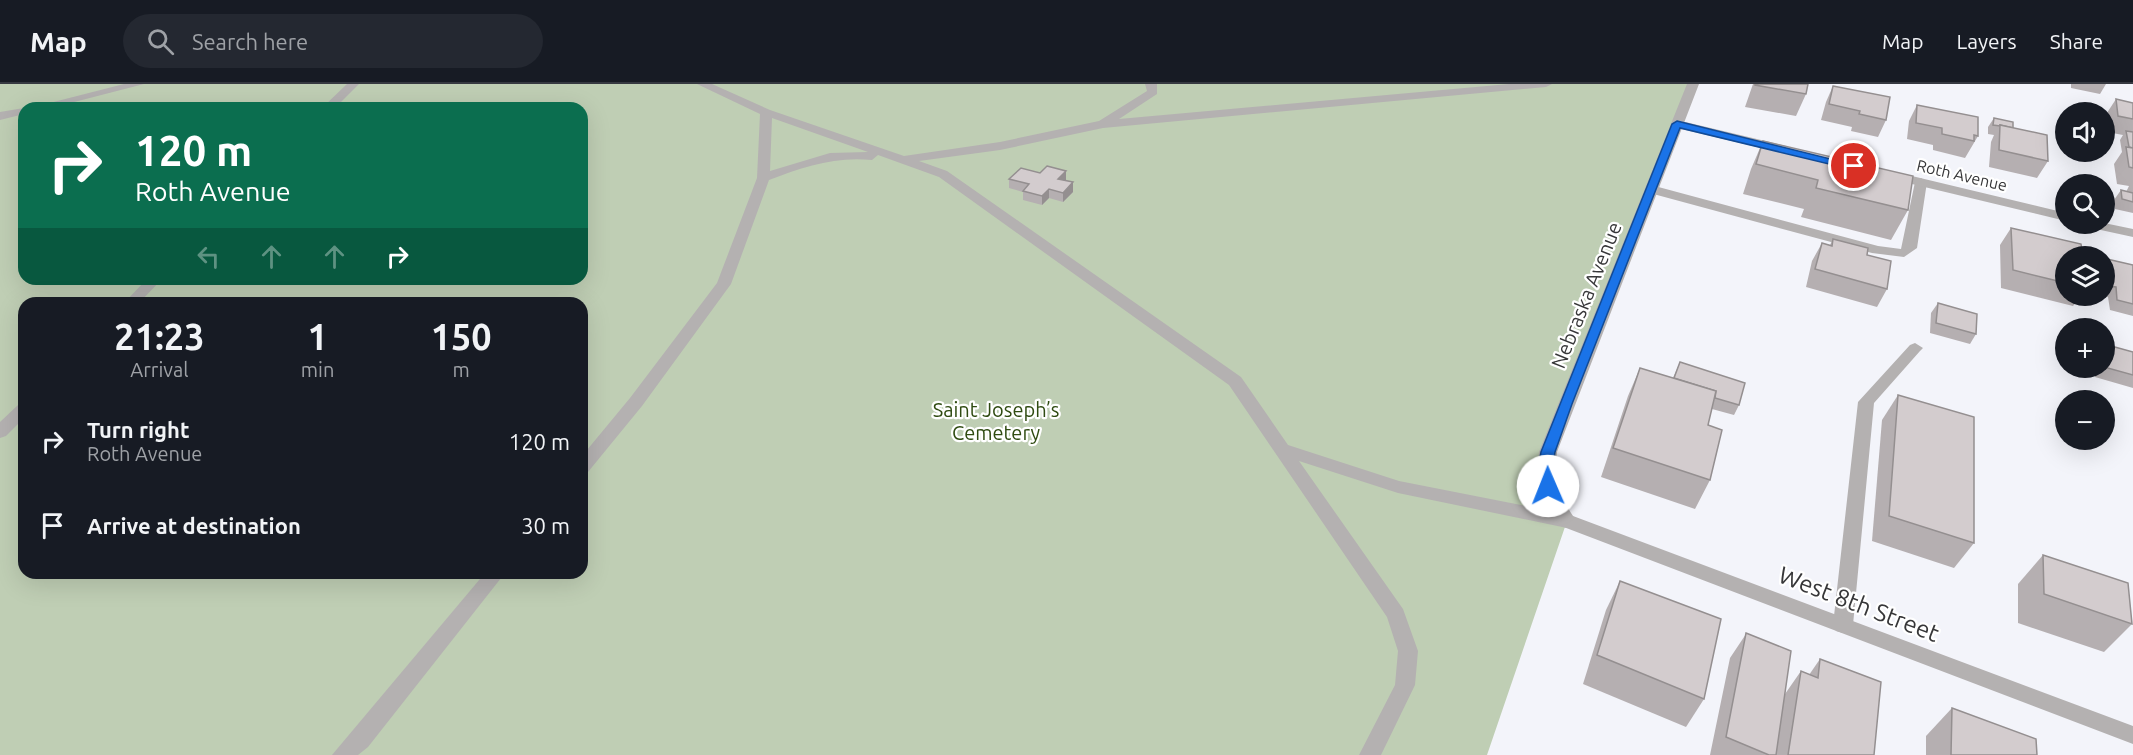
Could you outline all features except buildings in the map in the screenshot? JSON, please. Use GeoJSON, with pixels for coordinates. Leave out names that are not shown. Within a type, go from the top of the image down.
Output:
{"type":"FeatureCollection","features":[{"type":"Feature","properties":{"kind":"street"},"geometry":{"type":"LineString","coordinates":[[62,102],[138,84]]}},
{"type":"Feature","properties":{"kind":"street"},"geometry":{"type":"LineString","coordinates":[[334,102],[353,84]]}},
{"type":"Feature","properties":{"kind":"street"},"geometry":{"type":"LineString","coordinates":[[703,84],[766,112],[943,174],[1235,381],[1396,615],[1408,651],[1405,685],[1370,755]]}},
{"type":"Feature","properties":{"kind":"street"},"geometry":{"type":"LineString","coordinates":[[1103,124],[1152,93],[1151,84]]}},
{"type":"Feature","properties":{"kind":"street"},"geometry":{"type":"LineString","coordinates":[[763,178],[798,164],[824,158],[858,154],[900,160],[1000,146],[1103,124],[1546,84]]}},
{"type":"Feature","properties":{"kind":"street","name":"Nebraska Avenue"},"geometry":{"type":"LineString","coordinates":[[1567,521],[1551,500],[1545,471],[1548,452],[1693,84]]}},
{"type":"Feature","properties":{"kind":"street"},"geometry":{"type":"LineString","coordinates":[[0,117],[18,112]]}},
{"type":"Feature","properties":{"kind":"street"},"geometry":{"type":"LineString","coordinates":[[588,461],[636,402],[724,284],[763,178],[766,112]]}},
{"type":"Feature","properties":{"kind":"street"},"geometry":{"type":"LineString","coordinates":[[1677,124],[1793,152]]}},
{"type":"Feature","properties":{"kind":"street","name":"Roth Avenue"},"geometry":{"type":"LineString","coordinates":[[1874,171],[2055,214]]}},
{"type":"Feature","properties":{"kind":"street"},"geometry":{"type":"LineString","coordinates":[[1651,189],[1877,250],[1904,253],[1910,248],[1921,182]]}},
{"type":"Feature","properties":{"kind":"street"},"geometry":{"type":"LineString","coordinates":[[2115,229],[2133,233]]}},
{"type":"Feature","properties":{"kind":"street"},"geometry":{"type":"LineString","coordinates":[[137,297],[149,285]]}},
{"type":"Feature","properties":{"kind":"street"},"geometry":{"type":"LineString","coordinates":[[1843,625],[1866,402],[1915,348]]}},
{"type":"Feature","properties":{"kind":"street"},"geometry":{"type":"LineString","coordinates":[[0,432],[18,415]]}},
{"type":"Feature","properties":{"kind":"street","name":"West 8th Street"},"geometry":{"type":"LineString","coordinates":[[1284,450],[1398,487],[1567,521],[2133,735]]}},
{"type":"Feature","properties":{"kind":"street"},"geometry":{"type":"LineString","coordinates":[[343,755],[360,740],[491,579]]}},
{"type":"Feature","properties":{"kind":"green space","name":"Saint Joseph’s Cemetery"},"geometry":{"type":"Polygon","coordinates":[[[0,84],[1693,84],[1548,452],[1567,521],[1487,755],[0,755],[0,84]]]}},
{"type":"Feature","properties":{"kind":"route"},"geometry":{"type":"LineString","coordinates":[[1548,486],[1545,471],[1548,452],[1565,404],[1677,124],[1854,166]]}}]}
